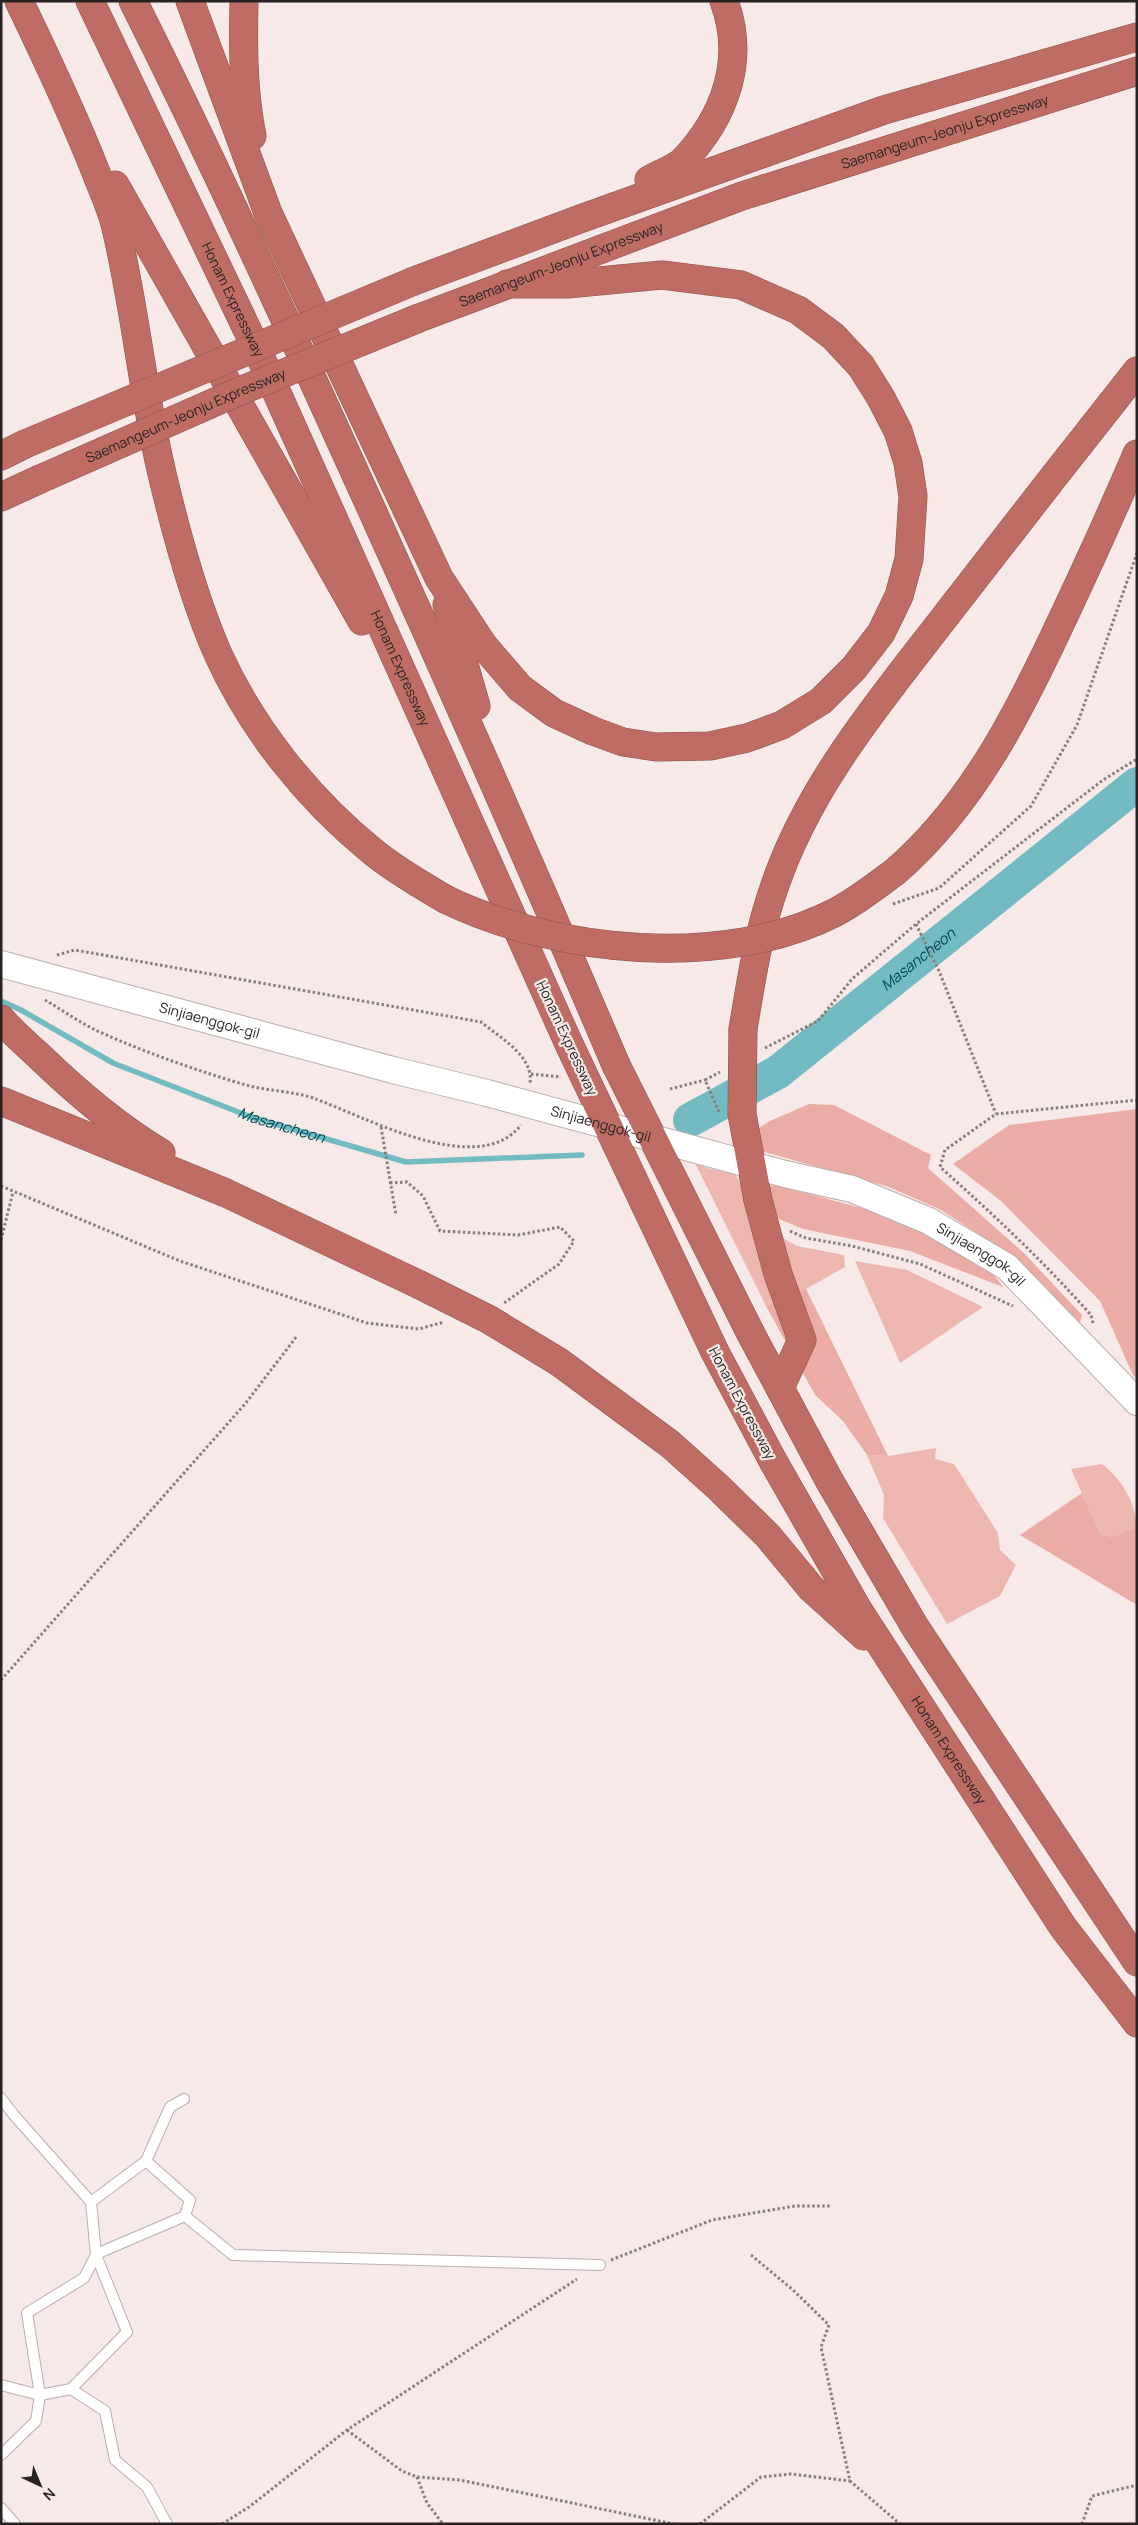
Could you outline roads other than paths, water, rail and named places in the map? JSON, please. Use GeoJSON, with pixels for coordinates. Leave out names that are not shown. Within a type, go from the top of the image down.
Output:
{"type":"FeatureCollection","features":[{"type":"Feature","properties":{"kind":"highway"},"geometry":{"type":"LineString","coordinates":[[18,1],[70,105],[445,767]]}},
{"type":"Feature","properties":{"kind":"highway","name":"Honam Expressway"},"geometry":{"type":"LineString","coordinates":[[90,1],[264,364],[569,1044],[715,1352],[778,1470],[890,1660],[1063,1927],[1137,2024]]}},
{"type":"Feature","properties":{"kind":"highway"},"geometry":{"type":"LineString","coordinates":[[133,1],[248,237],[507,813],[616,1065],[751,1334],[829,1480],[915,1627],[1137,1962]]}},
{"type":"Feature","properties":{"kind":"highway"},"geometry":{"type":"LineString","coordinates":[[190,1],[268,213],[439,578],[483,645],[520,688],[554,713],[623,742],[684,748],[710,746],[746,738],[782,726],[821,701],[854,668],[881,633],[899,596],[909,559],[913,496],[908,463],[898,432],[882,398],[861,366],[834,336],[798,310],[741,285],[662,275],[567,284],[506,284]]}},
{"type":"Feature","properties":{"kind":"highway"},"geometry":{"type":"LineString","coordinates":[[244,1],[242,48],[247,110],[268,213]]}},
{"type":"Feature","properties":{"kind":"highway"},"geometry":{"type":"LineString","coordinates":[[580,219],[682,162],[710,126],[727,93],[733,58],[728,12],[724,1]]}},
{"type":"Feature","properties":{"kind":"highway"},"geometry":{"type":"LineString","coordinates":[[13,450],[414,281],[580,219],[884,110],[1137,37]]}},
{"type":"Feature","properties":{"kind":"highway","name":"Saemangeum-Jeonju Expressway"},"geometry":{"type":"LineString","coordinates":[[1,498],[240,391],[506,284],[742,196],[1137,71]]}},
{"type":"Feature","properties":{"kind":"highway"},"geometry":{"type":"LineString","coordinates":[[70,105],[116,226],[163,481],[195,588],[218,653],[244,703],[264,734],[299,779],[339,822],[372,852],[403,874],[473,912],[522,927],[569,938],[661,949],[701,947],[748,941],[801,926],[835,912],[866,894],[915,854],[942,825],[975,781],[1004,737],[1038,672],[1107,525],[1137,454]]}},
{"type":"Feature","properties":{"kind":"highway"},"geometry":{"type":"LineString","coordinates":[[780,1388],[802,1340],[778,1274],[758,1200],[742,1114],[743,1029],[755,959],[774,887],[806,814],[847,746],[910,662],[1137,371]]}},
{"type":"Feature","properties":{"kind":"highway"},"geometry":{"type":"LineString","coordinates":[[439,578],[507,813]]}},
{"type":"Feature","properties":{"kind":"highway"},"geometry":{"type":"LineString","coordinates":[[1,1019],[50,1067],[135,1137],[226,1193]]}},
{"type":"Feature","properties":{"kind":"highway"},"geometry":{"type":"LineString","coordinates":[[1,1101],[226,1193],[488,1319],[559,1362],[670,1444],[718,1487],[768,1536],[811,1588],[890,1660]]}},
{"type":"Feature","properties":{"kind":"street","name":"Sinjiaenggok-gil"},"geometry":{"type":"LineString","coordinates":[[1,964],[785,1174],[852,1189],[929,1221],[1007,1267],[1137,1402]]}},
{"type":"Feature","properties":{"kind":"lane"},"geometry":{"type":"LineString","coordinates":[[1,2098],[91,2202],[96,2256],[127,2332],[70,2390],[40,2395],[1,2385]]}},
{"type":"Feature","properties":{"kind":"lane"},"geometry":{"type":"LineString","coordinates":[[91,2202],[146,2161],[170,2107],[184,2099]]}},
{"type":"Feature","properties":{"kind":"lane"},"geometry":{"type":"LineString","coordinates":[[1,2455],[36,2421],[40,2395],[27,2313],[84,2278],[96,2256],[185,2216],[190,2200],[146,2161]]}},
{"type":"Feature","properties":{"kind":"lane"},"geometry":{"type":"LineString","coordinates":[[185,2216],[234,2255],[600,2265]]}},
{"type":"Feature","properties":{"kind":"lane"},"geometry":{"type":"LineString","coordinates":[[70,2390],[105,2410],[116,2460],[147,2487],[167,2524]]}},
{"type":"Feature","properties":{"kind":"lane"},"geometry":{"type":"LineString","coordinates":[[1,2508],[15,2524]]}},
{"type":"Feature","properties":{"kind":"waterway","name":"Masancheon"},"geometry":{"type":"LineString","coordinates":[[690,1120],[778,1072],[1137,784]]}},
{"type":"Feature","properties":{"kind":"waterway","name":"Masancheon"},"geometry":{"type":"LineString","coordinates":[[1,1001],[21,1010],[113,1063],[251,1117],[406,1162],[582,1155]]}}]}
